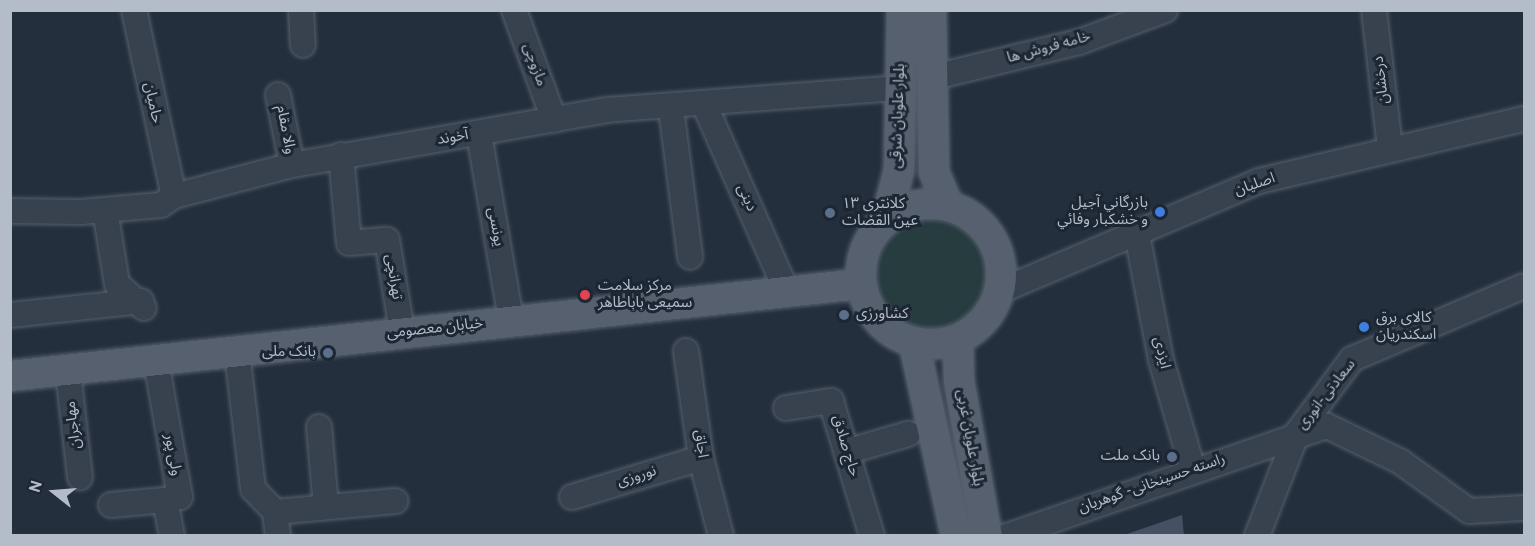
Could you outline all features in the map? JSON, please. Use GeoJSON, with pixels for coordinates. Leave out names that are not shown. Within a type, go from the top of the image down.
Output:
{"type":"FeatureCollection","features":[{"type":"Feature","properties":{"kind":"main road","name":"بلوار علویان شرقی"},"geometry":{"type":"LineString","coordinates":[[886,220],[899,170],[902,10]]}},
{"type":"Feature","properties":{"kind":"main road","name":"بلوار علویان شرقی"},"geometry":{"type":"LineString","coordinates":[[931,10],[930,78],[934,172],[948,205]]}},
{"type":"Feature","properties":{"kind":"main road"},"geometry":{"type":"LineString","coordinates":[[948,205],[969,214],[991,238],[1002,269],[1000,291],[977,329],[958,340],[914,343],[877,320],[860,284],[862,258],[886,220],[904,208],[948,205]]}},
{"type":"Feature","properties":{"kind":"main road","name":"خیابان معصومی"},"geometry":{"type":"LineString","coordinates":[[10,376],[68,372],[402,332],[860,284]]}},
{"type":"Feature","properties":{"kind":"main road","name":"بلوار علویان غربی"},"geometry":{"type":"LineString","coordinates":[[958,340],[959,381],[987,536]]}},
{"type":"Feature","properties":{"kind":"main road","name":"بلوار علویان غربی"},"geometry":{"type":"LineString","coordinates":[[914,343],[956,536]]}},
{"type":"Feature","properties":{"kind":"street","name":"حامیان"},"geometry":{"type":"LineString","coordinates":[[134,10],[174,196]]}},
{"type":"Feature","properties":{"kind":"street"},"geometry":{"type":"LineString","coordinates":[[301,10],[303,45]]}},
{"type":"Feature","properties":{"kind":"street","name":"مازوچی"},"geometry":{"type":"LineString","coordinates":[[514,10],[554,120]]}},
{"type":"Feature","properties":{"kind":"street","name":"خامه فروش ها"},"geometry":{"type":"LineString","coordinates":[[930,78],[1079,42],[1165,10]]}},
{"type":"Feature","properties":{"kind":"street","name":"درخشان"},"geometry":{"type":"LineString","coordinates":[[1374,10],[1390,149]]}},
{"type":"Feature","properties":{"kind":"street","name":"آخوند"},"geometry":{"type":"LineString","coordinates":[[10,212],[105,210],[161,205],[174,196],[292,165],[606,110],[705,106],[901,88]]}},
{"type":"Feature","properties":{"kind":"street","name":"والا مقام"},"geometry":{"type":"LineString","coordinates":[[279,95],[292,165]]}},
{"type":"Feature","properties":{"kind":"street","name":"دینی"},"geometry":{"type":"LineString","coordinates":[[705,106],[786,290]]}},
{"type":"Feature","properties":{"kind":"street"},"geometry":{"type":"LineString","coordinates":[[671,108],[690,257]]}},
{"type":"Feature","properties":{"kind":"street","name":"اصلیان"},"geometry":{"type":"LineString","coordinates":[[1000,291],[1259,181],[1524,119]]}},
{"type":"Feature","properties":{"kind":"street","name":"یونسی"},"geometry":{"type":"LineString","coordinates":[[478,134],[512,320]]}},
{"type":"Feature","properties":{"kind":"street","name":"تهرانچی"},"geometry":{"type":"LineString","coordinates":[[341,155],[349,243],[387,240],[402,332]]}},
{"type":"Feature","properties":{"kind":"street"},"geometry":{"type":"LineString","coordinates":[[11,315],[144,307],[117,284],[105,210]]}},
{"type":"Feature","properties":{"kind":"street","name":"ایزدی"},"geometry":{"type":"LineString","coordinates":[[1137,234],[1161,360],[1193,470]]}},
{"type":"Feature","properties":{"kind":"street","name":"سعادتی-انوری"},"geometry":{"type":"LineString","coordinates":[[1257,536],[1297,433],[1352,358],[1524,286]]}},
{"type":"Feature","properties":{"kind":"street","name":"اجاق"},"geometry":{"type":"LineString","coordinates":[[686,351],[701,458],[721,536]]}},
{"type":"Feature","properties":{"kind":"street"},"geometry":{"type":"LineString","coordinates":[[237,352],[254,489],[275,512],[278,536]]}},
{"type":"Feature","properties":{"kind":"street","name":"ولی پور"},"geometry":{"type":"LineString","coordinates":[[156,361],[180,497],[165,500]]}},
{"type":"Feature","properties":{"kind":"street","name":"مهاجران"},"geometry":{"type":"LineString","coordinates":[[68,372],[80,477]]}},
{"type":"Feature","properties":{"kind":"street","name":"حاج صادق"},"geometry":{"type":"LineString","coordinates":[[786,408],[831,401],[872,536]]}},
{"type":"Feature","properties":{"kind":"street","name":"راسته حسینخانی- گوهریان"},"geometry":{"type":"LineString","coordinates":[[1007,536],[1297,433],[1328,426],[1401,462],[1469,511],[1524,508]]}},
{"type":"Feature","properties":{"kind":"street"},"geometry":{"type":"LineString","coordinates":[[320,427],[326,507]]}},
{"type":"Feature","properties":{"kind":"street"},"geometry":{"type":"LineString","coordinates":[[846,452],[908,434]]}},
{"type":"Feature","properties":{"kind":"street","name":"نوروزی"},"geometry":{"type":"LineString","coordinates":[[572,497],[701,458]]}},
{"type":"Feature","properties":{"kind":"street"},"geometry":{"type":"LineString","coordinates":[[111,505],[165,500],[172,536]]}},
{"type":"Feature","properties":{"kind":"street"},"geometry":{"type":"LineString","coordinates":[[275,512],[396,501]]}},
{"type":"Feature","properties":{"kind":"green space"},"geometry":{"type":"Polygon","coordinates":[[[931,220],[952,224],[969,236],[981,253],[985,274],[981,295],[969,312],[952,324],[931,328],[910,324],[893,312],[881,295],[877,274],[881,253],[893,236],[910,224],[931,220]]]}},
{"type":"Feature","properties":{"kind":"building"},"geometry":{"type":"Polygon","coordinates":[[[1182,515],[1184,536],[1124,536],[1124,535],[1182,515]]]}},
{"type":"Feature","properties":{"kind":"place","name":"بازرگاني آجيل و خشكبار وفائي"},"geometry":{"type":"Point","coordinates":[1160,212]}},
{"type":"Feature","properties":{"kind":"place","name":"کلانتری ۱۳ عین القضات"},"geometry":{"type":"Point","coordinates":[830,213]}},
{"type":"Feature","properties":{"kind":"place","name":"مرکز سلامت سمیعی باباطاهر"},"geometry":{"type":"Point","coordinates":[585,295]}},
{"type":"Feature","properties":{"kind":"place","name":"کشاورزی"},"geometry":{"type":"Point","coordinates":[844,315]}},
{"type":"Feature","properties":{"kind":"place","name":"کالای برق اسکندریان"},"geometry":{"type":"Point","coordinates":[1364,327]}},
{"type":"Feature","properties":{"kind":"place","name":"بانک ملی"},"geometry":{"type":"Point","coordinates":[328,353]}},
{"type":"Feature","properties":{"kind":"place","name":"بانک ملت"},"geometry":{"type":"Point","coordinates":[1172,457]}}]}
